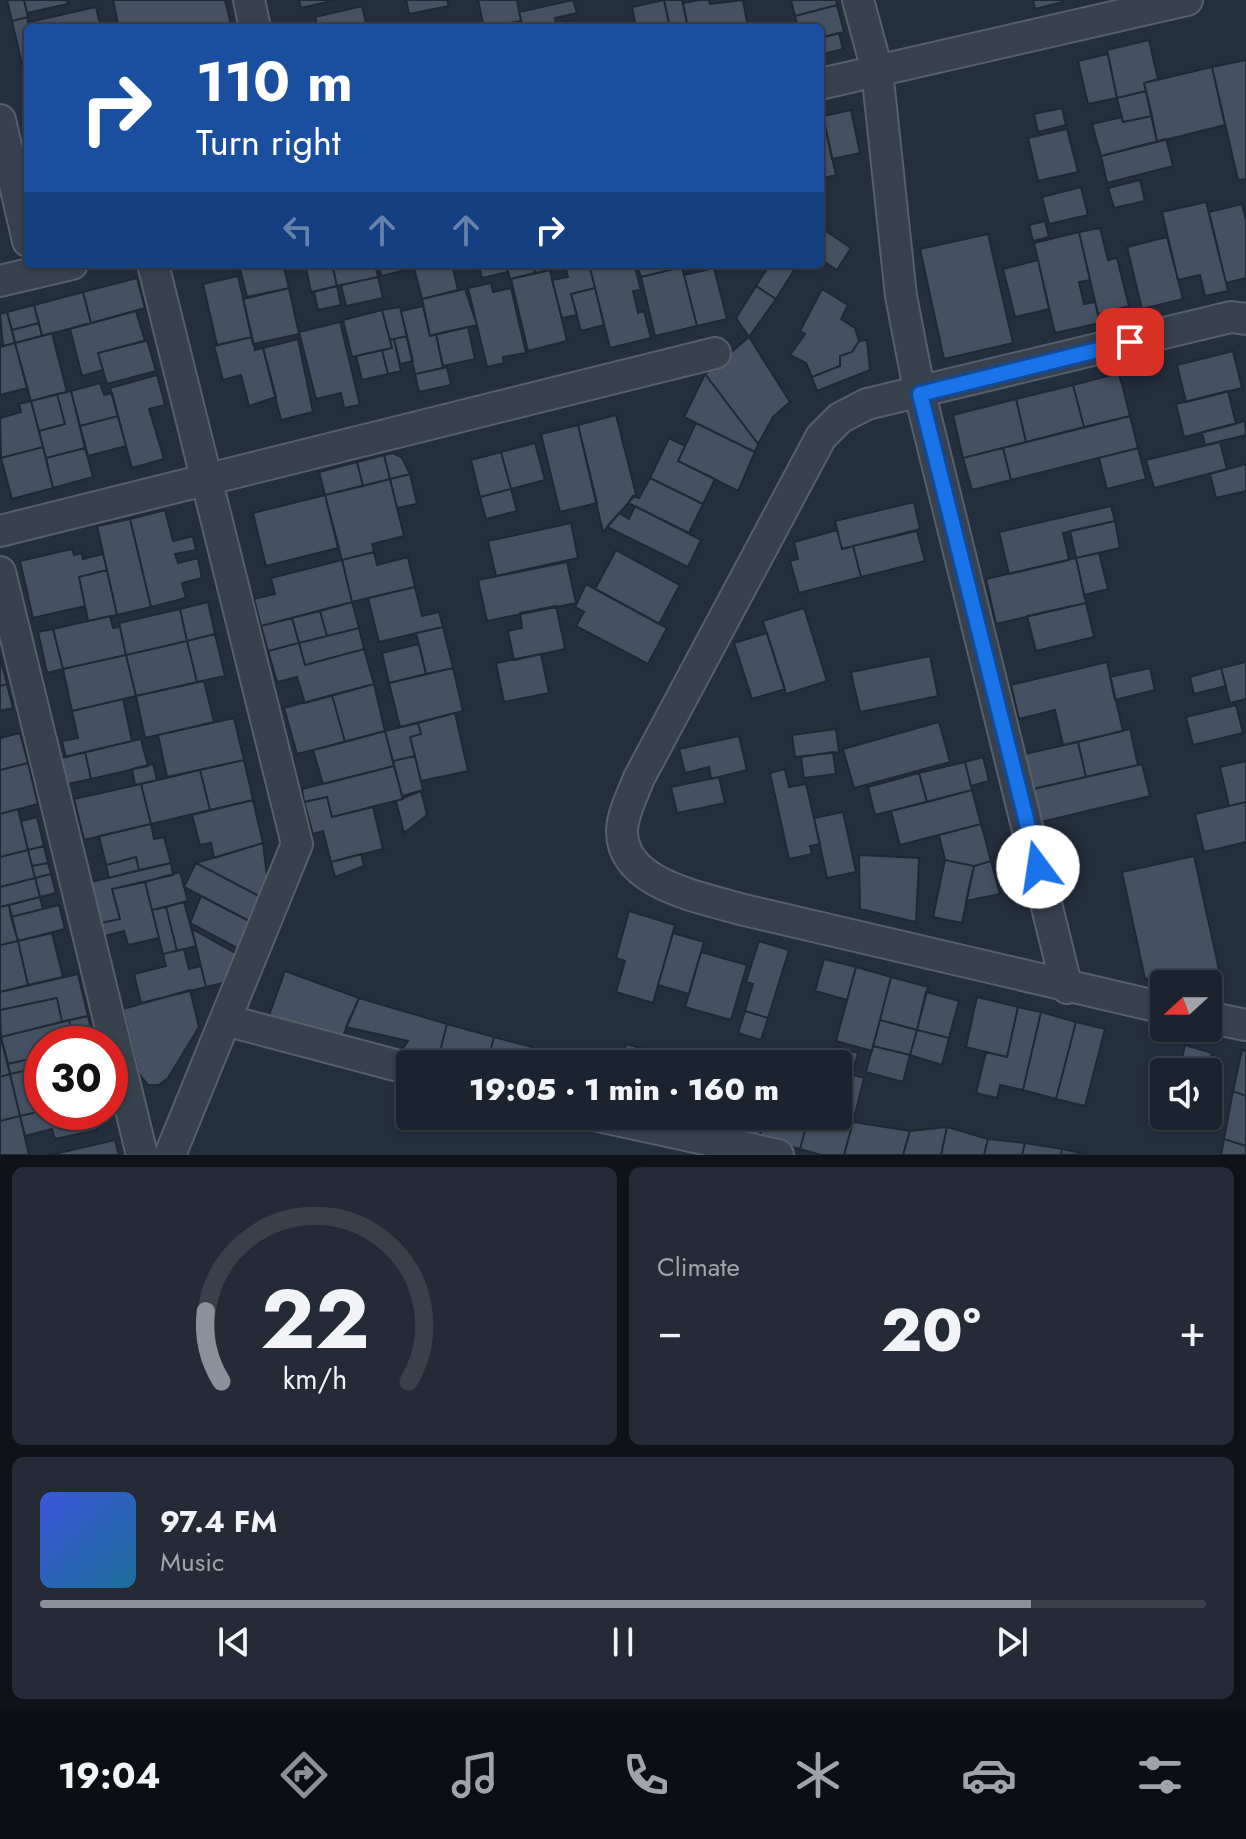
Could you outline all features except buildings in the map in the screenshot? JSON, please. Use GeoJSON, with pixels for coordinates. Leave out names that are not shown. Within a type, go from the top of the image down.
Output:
{"type":"FeatureCollection","features":[{"type":"Feature","properties":{"kind":"street"},"geometry":{"type":"LineString","coordinates":[[249,0],[254,24]]}},
{"type":"Feature","properties":{"kind":"street"},"geometry":{"type":"LineString","coordinates":[[858,0],[877,70],[901,296],[920,394],[1067,988]]}},
{"type":"Feature","properties":{"kind":"street"},"geometry":{"type":"LineString","coordinates":[[824,83],[1187,0]]}},
{"type":"Feature","properties":{"kind":"street"},"geometry":{"type":"LineString","coordinates":[[0,120],[24,224]]}},
{"type":"Feature","properties":{"kind":"street"},"geometry":{"type":"LineString","coordinates":[[0,281],[34,268]]}},
{"type":"Feature","properties":{"kind":"street"},"geometry":{"type":"LineString","coordinates":[[154,268],[297,844],[170,1155]]}},
{"type":"Feature","properties":{"kind":"street"},"geometry":{"type":"LineString","coordinates":[[1150,1005],[740,909],[673,889],[631,860],[623,839],[624,819],[639,778],[821,437],[851,411],[1231,317],[1246,319]]}},
{"type":"Feature","properties":{"kind":"street"},"geometry":{"type":"LineString","coordinates":[[0,531],[715,353]]}},
{"type":"Feature","properties":{"kind":"street"},"geometry":{"type":"LineString","coordinates":[[0,572],[142,1155]]}},
{"type":"Feature","properties":{"kind":"street"},"geometry":{"type":"LineString","coordinates":[[225,1020],[396,1065]]}},
{"type":"Feature","properties":{"kind":"street"},"geometry":{"type":"LineString","coordinates":[[1222,1020],[1246,1025]]}},
{"type":"Feature","properties":{"kind":"street"},"geometry":{"type":"LineString","coordinates":[[663,1130],[778,1155]]}},
{"type":"Feature","properties":{"kind":"route"},"geometry":{"type":"LineString","coordinates":[[1038,867],[920,394],[1130,342]]}}]}
